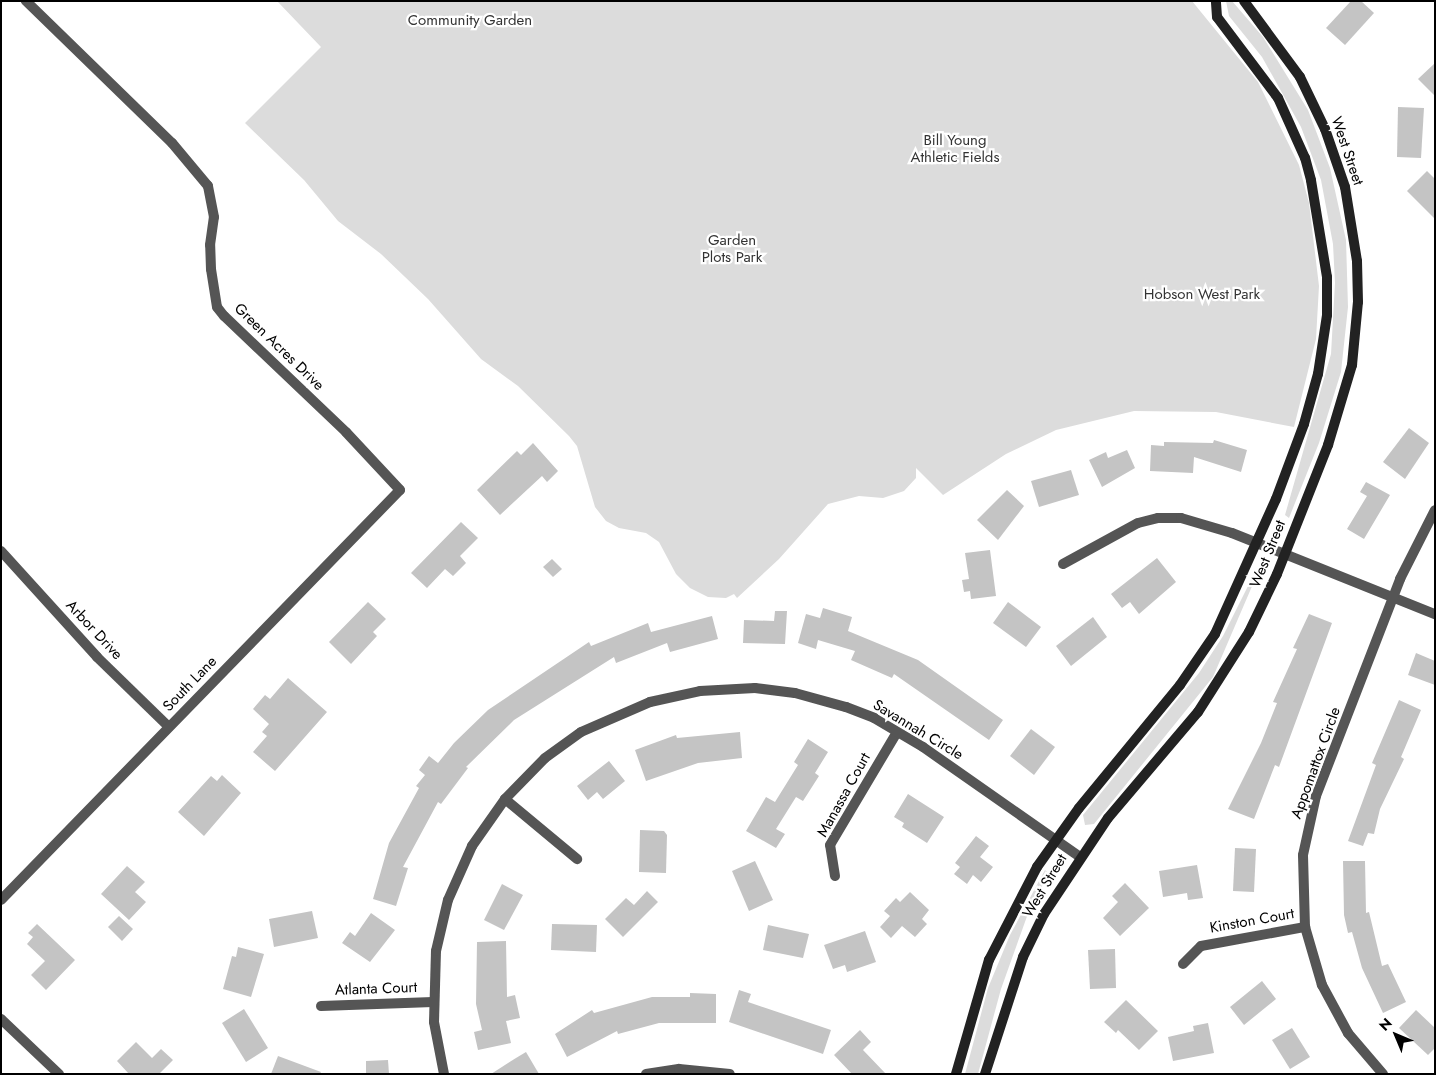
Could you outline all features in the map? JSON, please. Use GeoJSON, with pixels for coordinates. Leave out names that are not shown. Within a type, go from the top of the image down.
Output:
{"type":"FeatureCollection","features":[{"type":"Feature","properties":{"kind":"street","name":"Green Acres Drive"},"geometry":{"type":"LineString","coordinates":[[26,1],[172,143],[208,186],[214,217],[210,246],[211,269],[217,306],[224,316],[346,432],[400,490]]}},
{"type":"Feature","properties":{"kind":"street","name":"West Street"},"geometry":{"type":"LineString","coordinates":[[956,1074],[989,960],[1012,912],[1054,839],[1198,662],[1215,634],[1258,543],[1304,424],[1318,374],[1327,315],[1325,250],[1305,158],[1278,98],[1217,17],[1216,1]]}},
{"type":"Feature","properties":{"kind":"street","name":"West Street"},"geometry":{"type":"LineString","coordinates":[[985,1074],[1023,957],[1044,914],[1080,857],[1219,683],[1249,632],[1285,553],[1328,445],[1352,365],[1358,302],[1357,261],[1345,187],[1325,129],[1300,77],[1244,1]]}},
{"type":"Feature","properties":{"kind":"street","name":"South Lane"},"geometry":{"type":"LineString","coordinates":[[1,900],[400,490]]}},
{"type":"Feature","properties":{"kind":"street","name":"Appomattox Circle"},"geometry":{"type":"LineString","coordinates":[[1383,1074],[1358,1046],[1332,1006],[1312,958],[1305,927],[1302,879],[1310,816],[1393,597],[1435,510]]}},
{"type":"Feature","properties":{"kind":"street"},"geometry":{"type":"LineString","coordinates":[[1063,564],[1118,532],[1158,518],[1195,521],[1285,553],[1435,614]]}},
{"type":"Feature","properties":{"kind":"street","name":"Arbor Drive"},"geometry":{"type":"LineString","coordinates":[[1,551],[97,657],[169,727]]}},
{"type":"Feature","properties":{"kind":"street","name":"Savannah Circle"},"geometry":{"type":"LineString","coordinates":[[444,1074],[433,1002],[436,951],[448,900],[472,846],[505,799],[545,758],[581,732],[618,713],[681,694],[747,688],[795,693],[846,707],[897,732],[1080,857]]}},
{"type":"Feature","properties":{"kind":"street","name":"Manassa Court"},"geometry":{"type":"LineString","coordinates":[[835,876],[830,845],[897,732]]}},
{"type":"Feature","properties":{"kind":"street"},"geometry":{"type":"LineString","coordinates":[[505,799],[577,859]]}},
{"type":"Feature","properties":{"kind":"street","name":"Kinston Court"},"geometry":{"type":"LineString","coordinates":[[1182,964],[1201,946],[1305,927]]}},
{"type":"Feature","properties":{"kind":"street","name":"Atlanta Court"},"geometry":{"type":"LineString","coordinates":[[321,1006],[433,1002]]}},
{"type":"Feature","properties":{"kind":"street"},"geometry":{"type":"LineString","coordinates":[[1,1019],[59,1074]]}},
{"type":"Feature","properties":{"kind":"street"},"geometry":{"type":"LineString","coordinates":[[646,1074],[679,1068],[730,1074]]}},
{"type":"Feature","properties":{"kind":"green space","name":"Garden Plots Park"},"geometry":{"type":"Polygon","coordinates":[[[277,1],[1192,1],[1258,82],[1299,165],[1309,203],[1319,286],[1316,339],[1294,427],[1216,412],[1134,411],[1056,430],[1006,454],[943,495],[916,468],[916,478],[904,491],[883,498],[859,496],[828,504],[779,559],[737,598],[734,594],[726,598],[708,597],[690,588],[676,574],[659,542],[646,533],[619,528],[606,521],[595,507],[577,446],[569,436],[518,386],[481,359],[428,299],[381,254],[338,221],[304,180],[245,123],[321,47],[277,1]]]}},
{"type":"Feature","properties":{"kind":"green space"},"geometry":{"type":"Polygon","coordinates":[[[1226,1],[1232,1],[1263,37],[1308,110],[1330,168],[1346,240],[1348,307],[1341,372],[1319,443],[1289,518],[1285,515],[1331,354],[1335,283],[1333,244],[1321,180],[1301,127],[1262,57],[1229,16],[1226,1]]]}},
{"type":"Feature","properties":{"kind":"green space"},"geometry":{"type":"Polygon","coordinates":[[[1256,577],[1213,677],[1094,824],[1085,825],[1083,815],[1199,673],[1223,636],[1252,578],[1256,577]]]}},
{"type":"Feature","properties":{"kind":"green space"},"geometry":{"type":"Polygon","coordinates":[[[1045,870],[1049,874],[1030,908],[1001,989],[978,1074],[965,1074],[988,988],[1010,935],[1045,870]]]}},
{"type":"Feature","properties":{"kind":"building"},"geometry":{"type":"Polygon","coordinates":[[[1351,1],[1361,1],[1374,13],[1345,45],[1326,28],[1351,1]]]}},
{"type":"Feature","properties":{"kind":"building"},"geometry":{"type":"Polygon","coordinates":[[[1435,63],[1435,96],[1418,79],[1435,63]]]}},
{"type":"Feature","properties":{"kind":"building"},"geometry":{"type":"Polygon","coordinates":[[[1398,107],[1424,108],[1421,158],[1397,157],[1398,107]]]}},
{"type":"Feature","properties":{"kind":"building"},"geometry":{"type":"Polygon","coordinates":[[[1427,171],[1435,179],[1435,219],[1407,191],[1427,171]]]}},
{"type":"Feature","properties":{"kind":"building"},"geometry":{"type":"Polygon","coordinates":[[[1409,428],[1429,443],[1405,479],[1383,462],[1409,428]]]}},
{"type":"Feature","properties":{"kind":"building"},"geometry":{"type":"Polygon","coordinates":[[[1214,440],[1247,450],[1241,472],[1194,457],[1193,473],[1150,471],[1151,445],[1164,446],[1164,442],[1213,443],[1214,440]]]}},
{"type":"Feature","properties":{"kind":"building"},"geometry":{"type":"Polygon","coordinates":[[[533,443],[558,471],[547,482],[542,476],[500,515],[477,490],[517,451],[521,455],[533,443]]]}},
{"type":"Feature","properties":{"kind":"building"},"geometry":{"type":"Polygon","coordinates":[[[1127,450],[1135,468],[1102,487],[1089,460],[1106,452],[1108,458],[1127,450]]]}},
{"type":"Feature","properties":{"kind":"building"},"geometry":{"type":"Polygon","coordinates":[[[1071,470],[1079,495],[1039,507],[1031,481],[1071,470]]]}},
{"type":"Feature","properties":{"kind":"building"},"geometry":{"type":"Polygon","coordinates":[[[1366,482],[1390,495],[1364,539],[1347,529],[1367,496],[1360,492],[1366,482]]]}},
{"type":"Feature","properties":{"kind":"building"},"geometry":{"type":"Polygon","coordinates":[[[1007,490],[1024,506],[998,540],[977,520],[1007,490]]]}},
{"type":"Feature","properties":{"kind":"building"},"geometry":{"type":"Polygon","coordinates":[[[461,522],[478,538],[460,556],[466,563],[453,576],[445,569],[427,588],[411,573],[461,522]]]}},
{"type":"Feature","properties":{"kind":"building"},"geometry":{"type":"Polygon","coordinates":[[[990,550],[996,596],[971,599],[970,591],[964,592],[962,580],[969,579],[965,553],[990,550]]]}},
{"type":"Feature","properties":{"kind":"building"},"geometry":{"type":"Polygon","coordinates":[[[1157,558],[1176,582],[1139,614],[1130,602],[1122,608],[1111,594],[1157,558]]]}},
{"type":"Feature","properties":{"kind":"building"},"geometry":{"type":"Polygon","coordinates":[[[552,559],[562,569],[553,577],[543,567],[552,559]]]}},
{"type":"Feature","properties":{"kind":"building"},"geometry":{"type":"Polygon","coordinates":[[[368,602],[386,619],[373,632],[377,636],[351,664],[329,642],[368,602]]]}},
{"type":"Feature","properties":{"kind":"building"},"geometry":{"type":"Polygon","coordinates":[[[1008,602],[1041,627],[1026,647],[993,623],[1008,602]]]}},
{"type":"Feature","properties":{"kind":"building"},"geometry":{"type":"Polygon","coordinates":[[[823,608],[852,617],[848,631],[918,660],[1003,720],[989,740],[894,674],[892,678],[851,660],[855,651],[818,640],[816,649],[798,643],[806,614],[820,618],[823,608]]]}},
{"type":"Feature","properties":{"kind":"building"},"geometry":{"type":"Polygon","coordinates":[[[775,611],[787,611],[785,644],[743,643],[744,620],[774,621],[775,611]]]}},
{"type":"Feature","properties":{"kind":"building"},"geometry":{"type":"Polygon","coordinates":[[[1309,614],[1332,623],[1279,767],[1275,765],[1254,819],[1228,809],[1261,743],[1277,703],[1273,702],[1297,649],[1293,648],[1309,614]]]}},
{"type":"Feature","properties":{"kind":"building"},"geometry":{"type":"Polygon","coordinates":[[[712,616],[718,639],[670,652],[667,643],[616,663],[614,657],[514,720],[466,767],[468,768],[441,804],[438,802],[403,867],[408,868],[396,906],[373,899],[389,843],[419,788],[416,786],[425,775],[419,770],[429,756],[438,763],[454,743],[488,710],[589,642],[591,646],[648,623],[651,632],[712,616]]]}},
{"type":"Feature","properties":{"kind":"building"},"geometry":{"type":"Polygon","coordinates":[[[1093,617],[1107,637],[1071,666],[1056,646],[1093,617]]]}},
{"type":"Feature","properties":{"kind":"building"},"geometry":{"type":"Polygon","coordinates":[[[1416,653],[1435,661],[1435,685],[1408,675],[1416,653]]]}},
{"type":"Feature","properties":{"kind":"building"},"geometry":{"type":"Polygon","coordinates":[[[288,678],[327,712],[275,771],[253,752],[267,736],[262,732],[269,724],[253,709],[265,695],[270,699],[288,678]]]}},
{"type":"Feature","properties":{"kind":"building"},"geometry":{"type":"Polygon","coordinates":[[[1399,700],[1421,710],[1401,757],[1404,759],[1380,809],[1374,834],[1368,833],[1363,846],[1348,841],[1376,765],[1372,763],[1399,700]]]}},
{"type":"Feature","properties":{"kind":"building"},"geometry":{"type":"Polygon","coordinates":[[[1031,729],[1055,747],[1034,775],[1010,756],[1031,729]]]}},
{"type":"Feature","properties":{"kind":"building"},"geometry":{"type":"Polygon","coordinates":[[[740,732],[742,758],[698,763],[646,781],[635,750],[676,735],[677,738],[740,732]]]}},
{"type":"Feature","properties":{"kind":"building"},"geometry":{"type":"Polygon","coordinates":[[[808,739],[828,752],[815,773],[819,776],[803,801],[796,797],[776,829],[785,834],[776,848],[746,831],[766,797],[775,802],[798,765],[794,762],[808,739]]]}},
{"type":"Feature","properties":{"kind":"building"},"geometry":{"type":"Polygon","coordinates":[[[609,761],[625,781],[603,799],[597,792],[588,800],[577,786],[609,761]]]}},
{"type":"Feature","properties":{"kind":"building"},"geometry":{"type":"Polygon","coordinates":[[[222,775],[241,793],[204,836],[178,812],[211,776],[217,781],[222,775]]]}},
{"type":"Feature","properties":{"kind":"building"},"geometry":{"type":"Polygon","coordinates":[[[908,794],[944,817],[927,843],[902,827],[904,823],[894,817],[908,794]]]}},
{"type":"Feature","properties":{"kind":"building"},"geometry":{"type":"Polygon","coordinates":[[[640,830],[664,831],[667,835],[666,873],[639,872],[640,830]]]}},
{"type":"Feature","properties":{"kind":"building"},"geometry":{"type":"Polygon","coordinates":[[[976,836],[989,846],[980,857],[993,867],[981,882],[973,875],[967,884],[954,874],[960,867],[955,863],[976,836]]]}},
{"type":"Feature","properties":{"kind":"building"},"geometry":{"type":"Polygon","coordinates":[[[1235,848],[1256,849],[1254,892],[1233,891],[1235,848]]]}},
{"type":"Feature","properties":{"kind":"building"},"geometry":{"type":"Polygon","coordinates":[[[755,861],[773,900],[749,911],[732,871],[755,861]]]}},
{"type":"Feature","properties":{"kind":"building"},"geometry":{"type":"Polygon","coordinates":[[[1343,861],[1365,861],[1366,913],[1369,912],[1382,966],[1388,964],[1406,1002],[1383,1013],[1362,968],[1352,932],[1348,933],[1344,915],[1343,861]]]}},
{"type":"Feature","properties":{"kind":"building"},"geometry":{"type":"Polygon","coordinates":[[[1197,865],[1203,898],[1188,900],[1187,893],[1163,897],[1159,871],[1197,865]]]}},
{"type":"Feature","properties":{"kind":"building"},"geometry":{"type":"Polygon","coordinates":[[[127,866],[145,882],[135,892],[146,902],[129,920],[101,894],[127,866]]]}},
{"type":"Feature","properties":{"kind":"building"},"geometry":{"type":"Polygon","coordinates":[[[1125,883],[1149,908],[1120,936],[1103,918],[1118,902],[1112,896],[1125,883]]]}},
{"type":"Feature","properties":{"kind":"building"},"geometry":{"type":"Polygon","coordinates":[[[502,884],[523,895],[504,930],[484,920],[502,884]]]}},
{"type":"Feature","properties":{"kind":"building"},"geometry":{"type":"Polygon","coordinates":[[[647,891],[658,902],[623,937],[605,919],[626,898],[634,905],[647,891]]]}},
{"type":"Feature","properties":{"kind":"building"},"geometry":{"type":"Polygon","coordinates":[[[910,892],[929,910],[922,919],[927,924],[915,937],[902,926],[891,938],[880,927],[890,916],[884,911],[896,898],[900,902],[910,892]]]}},
{"type":"Feature","properties":{"kind":"building"},"geometry":{"type":"Polygon","coordinates":[[[312,911],[318,938],[274,947],[269,919],[312,911]]]}},
{"type":"Feature","properties":{"kind":"building"},"geometry":{"type":"Polygon","coordinates":[[[371,913],[395,930],[370,962],[342,943],[350,932],[355,936],[371,913]]]}},
{"type":"Feature","properties":{"kind":"building"},"geometry":{"type":"Polygon","coordinates":[[[119,916],[133,929],[122,941],[108,927],[119,916]]]}},
{"type":"Feature","properties":{"kind":"building"},"geometry":{"type":"Polygon","coordinates":[[[37,924],[75,960],[46,990],[31,975],[45,961],[27,944],[33,937],[28,933],[37,924]]]}},
{"type":"Feature","properties":{"kind":"building"},"geometry":{"type":"Polygon","coordinates":[[[552,924],[597,925],[596,952],[551,950],[552,924]]]}},
{"type":"Feature","properties":{"kind":"building"},"geometry":{"type":"Polygon","coordinates":[[[768,925],[809,934],[803,958],[763,950],[768,925]]]}},
{"type":"Feature","properties":{"kind":"building"},"geometry":{"type":"Polygon","coordinates":[[[865,931],[876,962],[847,972],[845,965],[833,969],[824,945],[865,931]]]}},
{"type":"Feature","properties":{"kind":"building"},"geometry":{"type":"Polygon","coordinates":[[[506,941],[507,997],[515,995],[520,1018],[506,1021],[511,1043],[478,1050],[474,1032],[482,1030],[476,1004],[477,942],[506,941]]]}},
{"type":"Feature","properties":{"kind":"building"},"geometry":{"type":"Polygon","coordinates":[[[238,947],[264,954],[251,997],[223,989],[232,956],[236,957],[238,947]]]}},
{"type":"Feature","properties":{"kind":"building"},"geometry":{"type":"Polygon","coordinates":[[[1115,949],[1116,988],[1090,989],[1088,950],[1115,949]]]}},
{"type":"Feature","properties":{"kind":"building"},"geometry":{"type":"Polygon","coordinates":[[[1262,981],[1276,999],[1244,1025],[1230,1007],[1262,981]]]}},
{"type":"Feature","properties":{"kind":"building"},"geometry":{"type":"Polygon","coordinates":[[[739,990],[751,994],[748,1002],[831,1030],[823,1054],[729,1022],[739,990]]]}},
{"type":"Feature","properties":{"kind":"building"},"geometry":{"type":"Polygon","coordinates":[[[690,993],[716,994],[716,1023],[659,1023],[618,1034],[617,1031],[567,1057],[555,1034],[592,1010],[594,1013],[652,997],[690,997],[690,993]]]}},
{"type":"Feature","properties":{"kind":"building"},"geometry":{"type":"Polygon","coordinates":[[[1126,1000],[1158,1031],[1139,1050],[1118,1030],[1116,1033],[1104,1022],[1126,1000]]]}},
{"type":"Feature","properties":{"kind":"building"},"geometry":{"type":"Polygon","coordinates":[[[244,1009],[268,1048],[246,1062],[222,1023],[244,1009]]]}},
{"type":"Feature","properties":{"kind":"building"},"geometry":{"type":"Polygon","coordinates":[[[1416,1010],[1435,1028],[1435,1048],[1428,1055],[1399,1028],[1416,1010]]]}},
{"type":"Feature","properties":{"kind":"building"},"geometry":{"type":"Polygon","coordinates":[[[1208,1023],[1214,1053],[1173,1061],[1168,1037],[1194,1031],[1193,1026],[1208,1023]]]}},
{"type":"Feature","properties":{"kind":"building"},"geometry":{"type":"Polygon","coordinates":[[[1292,1028],[1310,1057],[1290,1069],[1272,1040],[1292,1028]]]}},
{"type":"Feature","properties":{"kind":"building"},"geometry":{"type":"Polygon","coordinates":[[[860,1030],[871,1042],[863,1050],[886,1074],[852,1074],[834,1055],[860,1030]]]}},
{"type":"Feature","properties":{"kind":"building"},"geometry":{"type":"Polygon","coordinates":[[[136,1042],[152,1058],[161,1049],[173,1060],[159,1074],[129,1074],[117,1061],[136,1042]]]}},
{"type":"Feature","properties":{"kind":"building"},"geometry":{"type":"Polygon","coordinates":[[[526,1052],[539,1074],[491,1074],[516,1058],[526,1052]]]}},
{"type":"Feature","properties":{"kind":"building"},"geometry":{"type":"Polygon","coordinates":[[[278,1056],[321,1072],[320,1074],[271,1074],[278,1056]]]}},
{"type":"Feature","properties":{"kind":"building"},"geometry":{"type":"Polygon","coordinates":[[[388,1060],[389,1074],[366,1074],[366,1061],[388,1060]]]}},
{"type":"Feature","properties":{"kind":"park label","name":"Community Garden"},"geometry":{"type":"Point","coordinates":[470,21]}},
{"type":"Feature","properties":{"kind":"park label","name":"Bill Young Athletic Fields"},"geometry":{"type":"Point","coordinates":[955,148]}},
{"type":"Feature","properties":{"kind":"park label","name":"Hobson West Park"},"geometry":{"type":"Point","coordinates":[1202,295]}}]}
